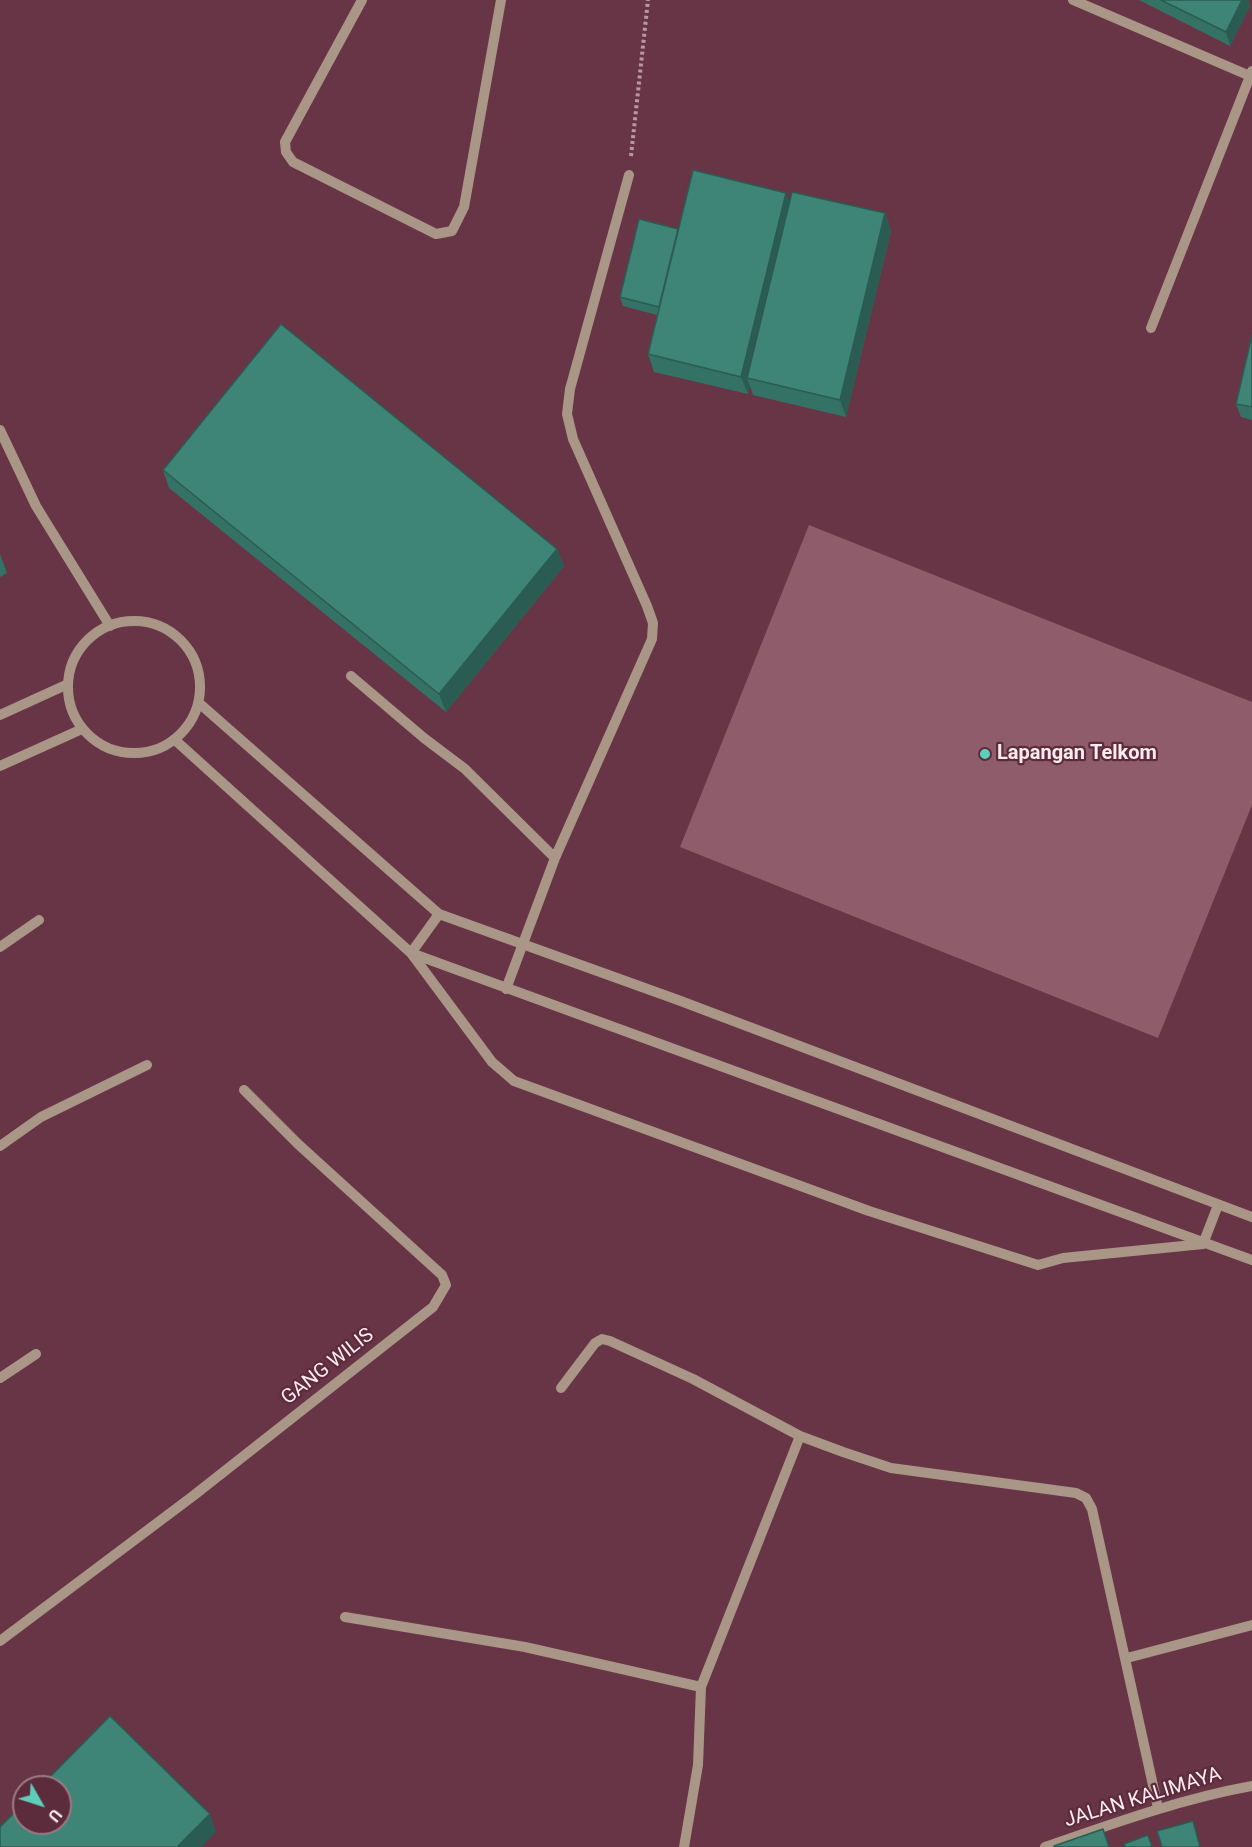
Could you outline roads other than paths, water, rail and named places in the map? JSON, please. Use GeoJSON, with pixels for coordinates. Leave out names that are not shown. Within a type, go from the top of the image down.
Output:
{"type":"FeatureCollection","features":[{"type":"Feature","properties":{"kind":"street"},"geometry":{"type":"LineString","coordinates":[[362,0],[285,142],[286,152],[293,162],[436,234],[452,231],[464,207],[501,0]]}},
{"type":"Feature","properties":{"kind":"street"},"geometry":{"type":"LineString","coordinates":[[1073,0],[1251,73],[1151,328]]}},
{"type":"Feature","properties":{"kind":"street"},"geometry":{"type":"LineString","coordinates":[[506,989],[555,858],[652,639],[653,623],[647,606],[573,440],[567,414],[570,389],[629,175]]}},
{"type":"Feature","properties":{"kind":"street"},"geometry":{"type":"LineString","coordinates":[[0,430],[36,506],[110,626]]}},
{"type":"Feature","properties":{"kind":"street"},"geometry":{"type":"LineString","coordinates":[[134,621],[157,625],[178,637],[193,656],[200,679],[199,703],[190,723],[175,740],[152,751],[126,754],[102,746],[82,729],[71,708],[68,684],[72,666],[81,649],[93,635],[110,626],[134,621]]}},
{"type":"Feature","properties":{"kind":"street"},"geometry":{"type":"LineString","coordinates":[[351,676],[465,769],[555,858]]}},
{"type":"Feature","properties":{"kind":"street"},"geometry":{"type":"LineString","coordinates":[[0,715],[68,684]]}},
{"type":"Feature","properties":{"kind":"street"},"geometry":{"type":"LineString","coordinates":[[199,703],[439,914],[689,1005],[1252,1217]]}},
{"type":"Feature","properties":{"kind":"street"},"geometry":{"type":"LineString","coordinates":[[0,766],[82,729]]}},
{"type":"Feature","properties":{"kind":"street"},"geometry":{"type":"LineString","coordinates":[[175,740],[411,953],[492,1062],[514,1081],[869,1211],[1038,1265],[1063,1258],[1203,1244]]}},
{"type":"Feature","properties":{"kind":"street"},"geometry":{"type":"LineString","coordinates":[[411,953],[439,914]]}},
{"type":"Feature","properties":{"kind":"street"},"geometry":{"type":"LineString","coordinates":[[0,947],[39,920]]}},
{"type":"Feature","properties":{"kind":"street"},"geometry":{"type":"LineString","coordinates":[[411,953],[1252,1260]]}},
{"type":"Feature","properties":{"kind":"street"},"geometry":{"type":"LineString","coordinates":[[0,1146],[41,1117],[147,1065]]}},
{"type":"Feature","properties":{"kind":"street","name":"GANG WILIS"},"geometry":{"type":"LineString","coordinates":[[0,1641],[193,1496],[433,1307],[442,1295],[446,1285],[442,1275],[298,1144],[244,1090]]}},
{"type":"Feature","properties":{"kind":"street"},"geometry":{"type":"LineString","coordinates":[[1203,1244],[1218,1205]]}},
{"type":"Feature","properties":{"kind":"street"},"geometry":{"type":"LineString","coordinates":[[561,1388],[595,1343],[602,1340],[610,1341],[693,1379],[800,1436],[891,1468],[1076,1493],[1086,1498],[1092,1509],[1127,1658],[1158,1808]]}},
{"type":"Feature","properties":{"kind":"street"},"geometry":{"type":"LineString","coordinates":[[0,1378],[36,1354]]}},
{"type":"Feature","properties":{"kind":"street"},"geometry":{"type":"LineString","coordinates":[[684,1847],[698,1765],[701,1687],[800,1436]]}},
{"type":"Feature","properties":{"kind":"street"},"geometry":{"type":"LineString","coordinates":[[345,1617],[525,1647],[701,1687]]}},
{"type":"Feature","properties":{"kind":"street"},"geometry":{"type":"LineString","coordinates":[[1127,1658],[1252,1625]]}},
{"type":"Feature","properties":{"kind":"street","name":"JALAN KALIMAYA"},"geometry":{"type":"LineString","coordinates":[[1045,1847],[1158,1808],[1212,1793],[1252,1786]]}},
{"type":"Feature","properties":{"kind":"place","name":"Lapangan Telkom"},"geometry":{"type":"Point","coordinates":[985,754]}}]}
